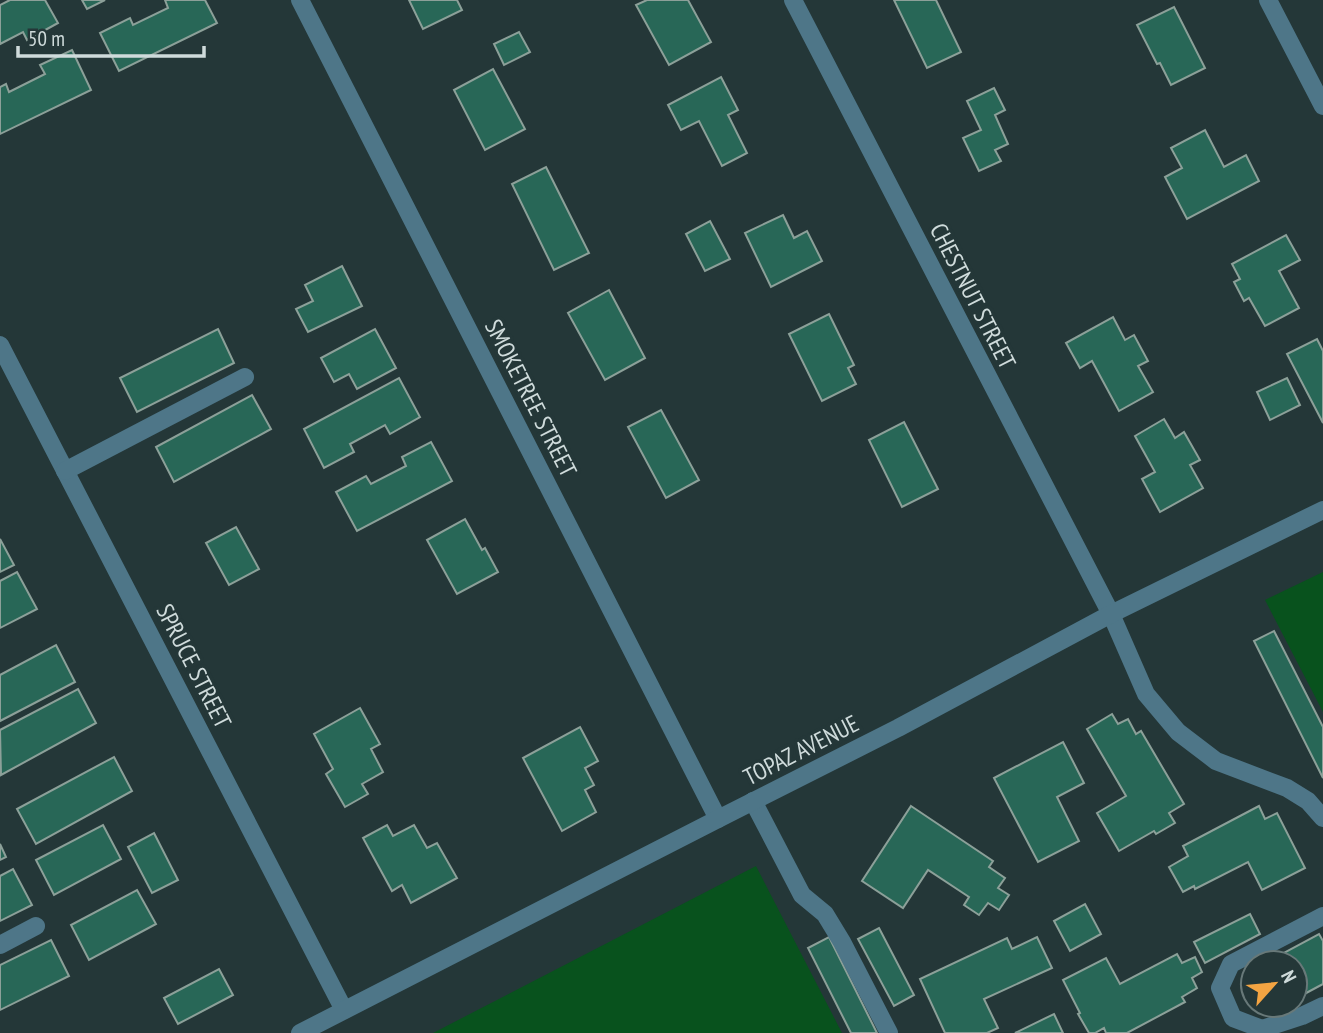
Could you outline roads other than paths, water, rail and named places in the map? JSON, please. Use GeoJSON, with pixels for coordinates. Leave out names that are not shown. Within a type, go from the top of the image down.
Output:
{"type":"FeatureCollection","features":[{"type":"Feature","properties":{"kind":"street","name":"SMOKETREE STREET"},"geometry":{"type":"LineString","coordinates":[[300,0],[718,819]]}},
{"type":"Feature","properties":{"kind":"street","name":"CHESTNUT STREET"},"geometry":{"type":"LineString","coordinates":[[793,0],[1111,614],[1146,694],[1178,732],[1216,761],[1287,788],[1308,801],[1323,818]]}},
{"type":"Feature","properties":{"kind":"street"},"geometry":{"type":"LineString","coordinates":[[1268,0],[1323,106]]}},
{"type":"Feature","properties":{"kind":"street","name":"SPRUCE STREET"},"geometry":{"type":"LineString","coordinates":[[0,345],[344,1010]]}},
{"type":"Feature","properties":{"kind":"street"},"geometry":{"type":"LineString","coordinates":[[65,471],[246,377]]}},
{"type":"Feature","properties":{"kind":"street","name":"TOPAZ AVENUE"},"geometry":{"type":"LineString","coordinates":[[300,1033],[898,728],[1111,614],[1323,510]]}},
{"type":"Feature","properties":{"kind":"street"},"geometry":{"type":"LineString","coordinates":[[753,801],[802,895],[825,914],[842,942],[889,1033]]}},
{"type":"Feature","properties":{"kind":"street"},"geometry":{"type":"LineString","coordinates":[[1323,916],[1231,964],[1220,988],[1233,1018],[1262,1029],[1323,1006]]}},
{"type":"Feature","properties":{"kind":"street"},"geometry":{"type":"LineString","coordinates":[[0,945],[36,926]]}}]}
